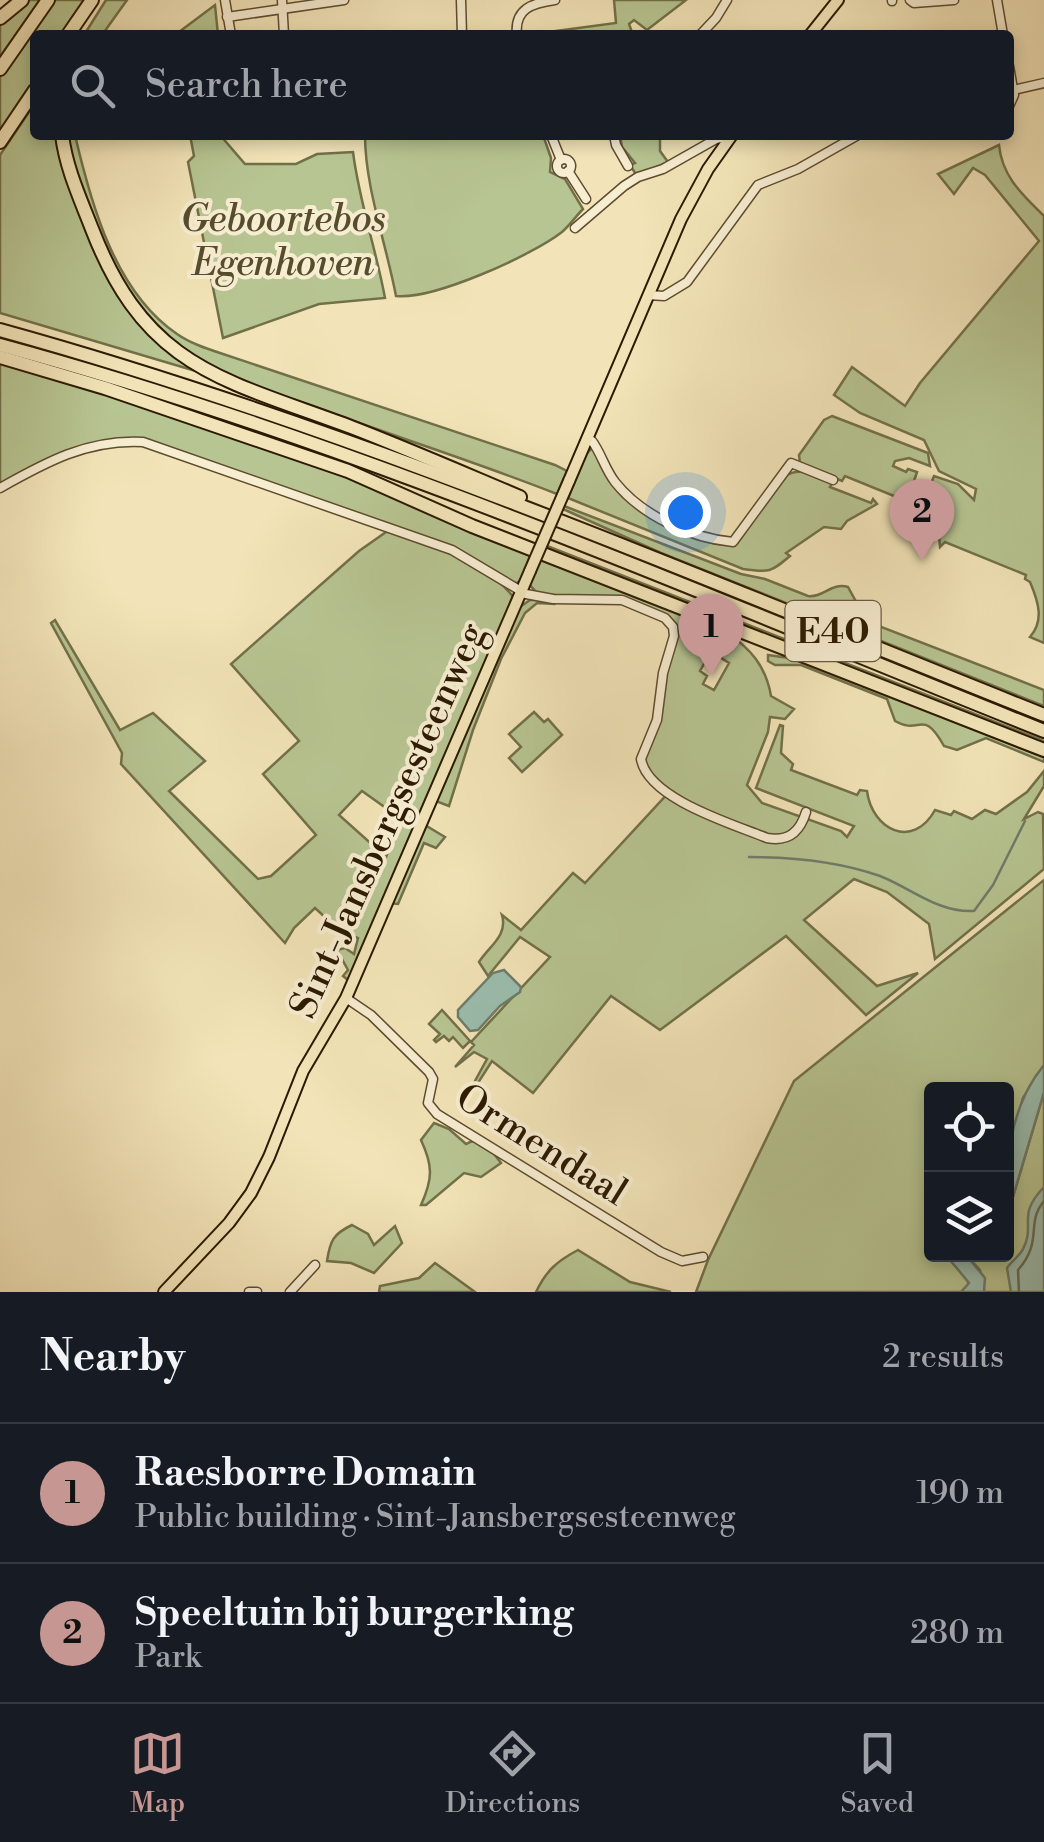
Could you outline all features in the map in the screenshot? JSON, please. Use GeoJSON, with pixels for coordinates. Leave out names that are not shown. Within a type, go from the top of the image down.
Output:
{"type":"FeatureCollection","features":[{"type":"Feature","properties":{"kind":"highway"},"geometry":{"type":"LineString","coordinates":[[0,18],[22,0]]}},
{"type":"Feature","properties":{"kind":"highway"},"geometry":{"type":"LineString","coordinates":[[0,69],[48,0]]}},
{"type":"Feature","properties":{"kind":"highway"},"geometry":{"type":"LineString","coordinates":[[71,30],[91,2]]}},
{"type":"Feature","properties":{"kind":"highway"},"geometry":{"type":"LineString","coordinates":[[80,30],[91,2]]}},
{"type":"Feature","properties":{"kind":"highway"},"geometry":{"type":"LineString","coordinates":[[0,142],[30,97]]}},
{"type":"Feature","properties":{"kind":"highway"},"geometry":{"type":"LineString","coordinates":[[63,140],[74,183],[121,293],[138,317],[178,354],[201,368],[286,404],[423,454],[530,501],[546,516]]}},
{"type":"Feature","properties":{"kind":"highway","name":"E40"},"geometry":{"type":"LineString","coordinates":[[0,330],[225,398],[546,516],[1044,715]]}},
{"type":"Feature","properties":{"kind":"highway","name":"E40"},"geometry":{"type":"LineString","coordinates":[[0,346],[186,400],[371,464],[1044,731]]}},
{"type":"Feature","properties":{"kind":"highway"},"geometry":{"type":"LineString","coordinates":[[0,357],[303,454],[1044,750]]}},
{"type":"Feature","properties":{"kind":"highway"},"geometry":{"type":"LineString","coordinates":[[225,398],[286,404]]}},
{"type":"Feature","properties":{"kind":"highway"},"geometry":{"type":"LineString","coordinates":[[371,464],[380,475],[520,543]]}},
{"type":"Feature","properties":{"kind":"main road"},"geometry":{"type":"LineString","coordinates":[[814,30],[838,0]]}},
{"type":"Feature","properties":{"kind":"main road","name":"Sint-Jansbergsesteenweg"},"geometry":{"type":"LineString","coordinates":[[164,1292],[229,1224],[251,1194],[282,1130],[303,1071],[346,998],[648,296],[696,190],[728,140]]}},
{"type":"Feature","properties":{"kind":"street"},"geometry":{"type":"LineString","coordinates":[[225,0],[230,30]]}},
{"type":"Feature","properties":{"kind":"street"},"geometry":{"type":"LineString","coordinates":[[228,16],[283,4],[340,0]]}},
{"type":"Feature","properties":{"kind":"street"},"geometry":{"type":"LineString","coordinates":[[461,0],[462,30]]}},
{"type":"Feature","properties":{"kind":"street"},"geometry":{"type":"LineString","coordinates":[[517,30],[517,20],[524,9],[555,0]]}},
{"type":"Feature","properties":{"kind":"street"},"geometry":{"type":"LineString","coordinates":[[706,30],[727,0]]}},
{"type":"Feature","properties":{"kind":"street"},"geometry":{"type":"LineString","coordinates":[[910,0],[954,0]]}},
{"type":"Feature","properties":{"kind":"street"},"geometry":{"type":"LineString","coordinates":[[996,0],[1002,30]]}},
{"type":"Feature","properties":{"kind":"street"},"geometry":{"type":"LineString","coordinates":[[283,4],[284,30]]}},
{"type":"Feature","properties":{"kind":"street"},"geometry":{"type":"LineString","coordinates":[[1014,89],[1044,83]]}},
{"type":"Feature","properties":{"kind":"street"},"geometry":{"type":"LineString","coordinates":[[553,140],[561,160],[569,162],[568,171],[586,199]]}},
{"type":"Feature","properties":{"kind":"street"},"geometry":{"type":"LineString","coordinates":[[616,140],[628,166]]}},
{"type":"Feature","properties":{"kind":"street"},"geometry":{"type":"LineString","coordinates":[[575,228],[638,177],[663,169],[714,140]]}},
{"type":"Feature","properties":{"kind":"street"},"geometry":{"type":"LineString","coordinates":[[648,296],[664,296],[686,282],[758,185],[798,169],[849,140]]}},
{"type":"Feature","properties":{"kind":"street"},"geometry":{"type":"LineString","coordinates":[[592,440],[614,481],[634,501],[681,529],[709,540],[733,542],[791,463],[833,480]]}},
{"type":"Feature","properties":{"kind":"street"},"geometry":{"type":"LineString","coordinates":[[0,488],[70,452],[99,444],[143,442],[452,550],[521,591]]}},
{"type":"Feature","properties":{"kind":"street","name":"Sint-Jansbergsesteenweg"},"geometry":{"type":"LineString","coordinates":[[521,591],[553,599],[622,600],[653,612],[673,627],[657,720],[641,763],[667,792],[705,813],[777,840],[800,828],[806,812]]}},
{"type":"Feature","properties":{"kind":"street","name":"Ormendaal"},"geometry":{"type":"LineString","coordinates":[[346,998],[371,1016],[432,1076],[428,1100],[437,1114],[661,1252],[682,1261],[703,1258]]}},
{"type":"Feature","properties":{"kind":"street"},"geometry":{"type":"LineString","coordinates":[[290,1292],[314,1266]]}},
{"type":"Feature","properties":{"kind":"green space"},"geometry":{"type":"Polygon","coordinates":[[[28,0],[40,0],[0,57],[0,23],[28,0]]]}},
{"type":"Feature","properties":{"kind":"green space"},"geometry":{"type":"Polygon","coordinates":[[[52,0],[85,0],[67,30],[32,30],[52,0]]]}},
{"type":"Feature","properties":{"kind":"green space"},"geometry":{"type":"Polygon","coordinates":[[[106,0],[127,0],[106,30],[87,30],[106,0]]]}},
{"type":"Feature","properties":{"kind":"green space"},"geometry":{"type":"Polygon","coordinates":[[[614,0],[686,0],[647,30],[634,20],[629,24],[631,30],[564,30],[616,23],[614,0]]]}},
{"type":"Feature","properties":{"kind":"green space"},"geometry":{"type":"Polygon","coordinates":[[[215,5],[218,30],[182,30],[215,5]]]}},
{"type":"Feature","properties":{"kind":"green space"},"geometry":{"type":"Polygon","coordinates":[[[30,33],[30,89],[0,135],[0,77],[30,33]]]}},
{"type":"Feature","properties":{"kind":"green space"},"geometry":{"type":"Polygon","coordinates":[[[30,110],[30,140],[60,140],[112,284],[141,321],[199,372],[0,313],[0,155],[30,110]]]}},
{"type":"Feature","properties":{"kind":"green space"},"geometry":{"type":"Polygon","coordinates":[[[68,140],[76,140],[98,217],[122,271],[155,316],[177,334],[209,349],[555,465],[567,471],[557,494],[255,386],[200,361],[167,338],[131,296],[102,244],[81,189],[68,140]]]}},
{"type":"Feature","properties":{"kind":"green space","name":"Geboortebos Egenhoven"},"geometry":{"type":"Polygon","coordinates":[[[191,140],[224,140],[245,164],[296,164],[317,154],[353,152],[385,298],[319,304],[223,338],[188,162],[194,156],[191,140]]]}},
{"type":"Feature","properties":{"kind":"green space","name":"Geboortebos Egenhoven"},"geometry":{"type":"Polygon","coordinates":[[[365,140],[545,140],[551,158],[550,172],[565,179],[583,209],[562,232],[506,264],[433,291],[396,296],[365,140]]]}},
{"type":"Feature","properties":{"kind":"green space"},"geometry":{"type":"Polygon","coordinates":[[[621,140],[660,140],[660,151],[668,162],[637,176],[630,165],[635,163],[621,140]]]}},
{"type":"Feature","properties":{"kind":"green space"},"geometry":{"type":"Polygon","coordinates":[[[999,145],[1009,176],[1044,216],[1044,643],[1030,637],[1039,611],[1026,575],[945,542],[940,547],[938,524],[922,506],[934,476],[958,484],[974,500],[976,489],[939,471],[924,440],[860,413],[834,395],[852,367],[905,406],[1039,241],[985,175],[973,168],[954,194],[938,174],[999,145]]]}},
{"type":"Feature","properties":{"kind":"green space"},"geometry":{"type":"Polygon","coordinates":[[[0,362],[387,492],[531,553],[521,581],[514,584],[453,548],[145,440],[69,452],[0,485],[0,362]]]}},
{"type":"Feature","properties":{"kind":"green space"},"geometry":{"type":"Polygon","coordinates":[[[832,416],[928,453],[930,466],[909,458],[895,461],[893,466],[917,472],[907,503],[900,504],[899,498],[845,476],[842,481],[800,464],[799,455],[824,420],[832,416]]]}},
{"type":"Feature","properties":{"kind":"green space"},"geometry":{"type":"Polygon","coordinates":[[[591,449],[614,487],[634,506],[661,524],[708,542],[737,543],[784,477],[796,472],[814,475],[832,483],[830,487],[871,503],[873,499],[877,504],[847,521],[841,529],[824,527],[786,553],[790,556],[774,568],[743,569],[568,498],[591,449]]]}},
{"type":"Feature","properties":{"kind":"green space"},"geometry":{"type":"Polygon","coordinates":[[[564,506],[808,596],[848,587],[859,607],[876,625],[1044,690],[1044,706],[661,553],[563,509],[564,506]]]}},
{"type":"Feature","properties":{"kind":"green space"},"geometry":{"type":"Polygon","coordinates":[[[555,526],[1044,721],[1044,725],[554,529],[555,526]]]}},
{"type":"Feature","properties":{"kind":"green space"},"geometry":{"type":"Polygon","coordinates":[[[389,530],[480,568],[496,579],[520,607],[530,600],[553,600],[554,604],[537,603],[525,613],[501,659],[473,730],[449,806],[436,801],[425,825],[445,837],[436,848],[424,843],[398,904],[388,903],[353,984],[343,976],[348,970],[337,950],[345,948],[354,954],[358,938],[340,931],[315,908],[285,943],[121,764],[122,753],[51,623],[55,620],[120,730],[153,713],[205,761],[169,791],[258,879],[271,876],[316,835],[263,774],[299,741],[231,664],[359,551],[389,530]],[[362,791],[339,815],[386,857],[400,818],[362,791]]]}},
{"type":"Feature","properties":{"kind":"green space"},"geometry":{"type":"Polygon","coordinates":[[[547,546],[1044,741],[1044,748],[546,549],[547,546]]]}},
{"type":"Feature","properties":{"kind":"green space"},"geometry":{"type":"Polygon","coordinates":[[[542,558],[726,632],[749,651],[761,667],[771,696],[794,709],[785,719],[770,717],[747,785],[762,803],[841,831],[847,837],[854,826],[756,788],[780,725],[781,753],[793,764],[791,770],[857,795],[860,790],[867,791],[870,805],[885,825],[905,832],[926,822],[935,810],[951,815],[954,811],[972,819],[985,810],[996,814],[1027,792],[1044,771],[1044,786],[1024,819],[1038,812],[1043,814],[1044,869],[935,959],[929,924],[887,892],[854,879],[804,920],[877,986],[918,973],[866,1015],[786,936],[660,1030],[611,996],[533,1093],[492,1061],[476,1086],[487,1059],[474,1052],[455,1067],[474,1045],[471,1042],[550,957],[520,937],[488,976],[479,962],[500,935],[502,915],[521,930],[573,873],[585,883],[670,791],[645,768],[645,755],[660,721],[666,670],[678,633],[676,624],[626,600],[538,594],[529,584],[542,558]],[[710,634],[703,639],[709,655],[700,671],[707,676],[703,684],[714,690],[729,663],[718,656],[725,643],[710,634]]]}},
{"type":"Feature","properties":{"kind":"green space"},"geometry":{"type":"Polygon","coordinates":[[[768,655],[796,659],[1044,757],[1044,762],[986,738],[957,750],[944,746],[926,725],[895,721],[887,699],[801,665],[775,665],[768,661],[768,655]]]}},
{"type":"Feature","properties":{"kind":"green space"},"geometry":{"type":"Polygon","coordinates":[[[534,712],[544,722],[548,719],[562,735],[522,772],[509,758],[521,747],[509,734],[534,712]]]}},
{"type":"Feature","properties":{"kind":"green space"},"geometry":{"type":"Polygon","coordinates":[[[1044,880],[1044,1065],[1023,1098],[1014,1130],[1014,1082],[924,1082],[924,1262],[952,1262],[969,1286],[961,1292],[696,1292],[794,1081],[1044,880]]]}},
{"type":"Feature","properties":{"kind":"green space"},"geometry":{"type":"Polygon","coordinates":[[[442,1010],[471,1042],[463,1048],[453,1037],[449,1041],[444,1036],[434,1040],[440,1034],[429,1024],[442,1010]]]}},
{"type":"Feature","properties":{"kind":"green space"},"geometry":{"type":"Polygon","coordinates":[[[1044,1092],[1044,1292],[984,1292],[980,1270],[973,1262],[1014,1262],[1014,1193],[1044,1092]]]}},
{"type":"Feature","properties":{"kind":"green space"},"geometry":{"type":"Polygon","coordinates":[[[434,1123],[449,1129],[466,1144],[477,1139],[501,1163],[481,1177],[464,1173],[421,1205],[430,1172],[421,1140],[434,1123]]]}},
{"type":"Feature","properties":{"kind":"green space"},"geometry":{"type":"Polygon","coordinates":[[[352,1225],[368,1234],[374,1245],[395,1226],[402,1243],[374,1273],[351,1263],[327,1261],[333,1239],[352,1225]]]}},
{"type":"Feature","properties":{"kind":"green space"},"geometry":{"type":"Polygon","coordinates":[[[578,1250],[630,1282],[671,1292],[536,1292],[553,1267],[578,1250]]]}},
{"type":"Feature","properties":{"kind":"green space"},"geometry":{"type":"Polygon","coordinates":[[[435,1263],[475,1292],[379,1292],[380,1286],[419,1278],[435,1263]]]}},
{"type":"Feature","properties":{"kind":"water"},"geometry":{"type":"Polygon","coordinates":[[[504,970],[521,987],[520,992],[500,1006],[478,1030],[470,1031],[458,1017],[458,1010],[493,973],[504,970]]]}},
{"type":"Feature","properties":{"kind":"water"},"geometry":{"type":"Polygon","coordinates":[[[1044,1065],[1044,1092],[1014,1193],[1014,1128],[1032,1082],[1044,1065]]]}},
{"type":"Feature","properties":{"kind":"water"},"geometry":{"type":"Polygon","coordinates":[[[1044,1187],[1044,1292],[1011,1292],[1007,1268],[1023,1249],[1028,1213],[1044,1187]]]}},
{"type":"Feature","properties":{"kind":"water"},"geometry":{"type":"Polygon","coordinates":[[[952,1262],[972,1262],[985,1278],[984,1292],[961,1292],[969,1283],[952,1262]]]}},
{"type":"Feature","properties":{"kind":"waterway"},"geometry":{"type":"LineString","coordinates":[[749,857],[848,867],[880,876],[948,908],[974,911],[993,885],[1025,821]]}},
{"type":"Feature","properties":{"kind":"place","name":"Speeltuin bij burgerking"},"geometry":{"type":"Point","coordinates":[922,561]}},
{"type":"Feature","properties":{"kind":"place","name":"Raesborre Domain"},"geometry":{"type":"Point","coordinates":[711,676]}}]}
